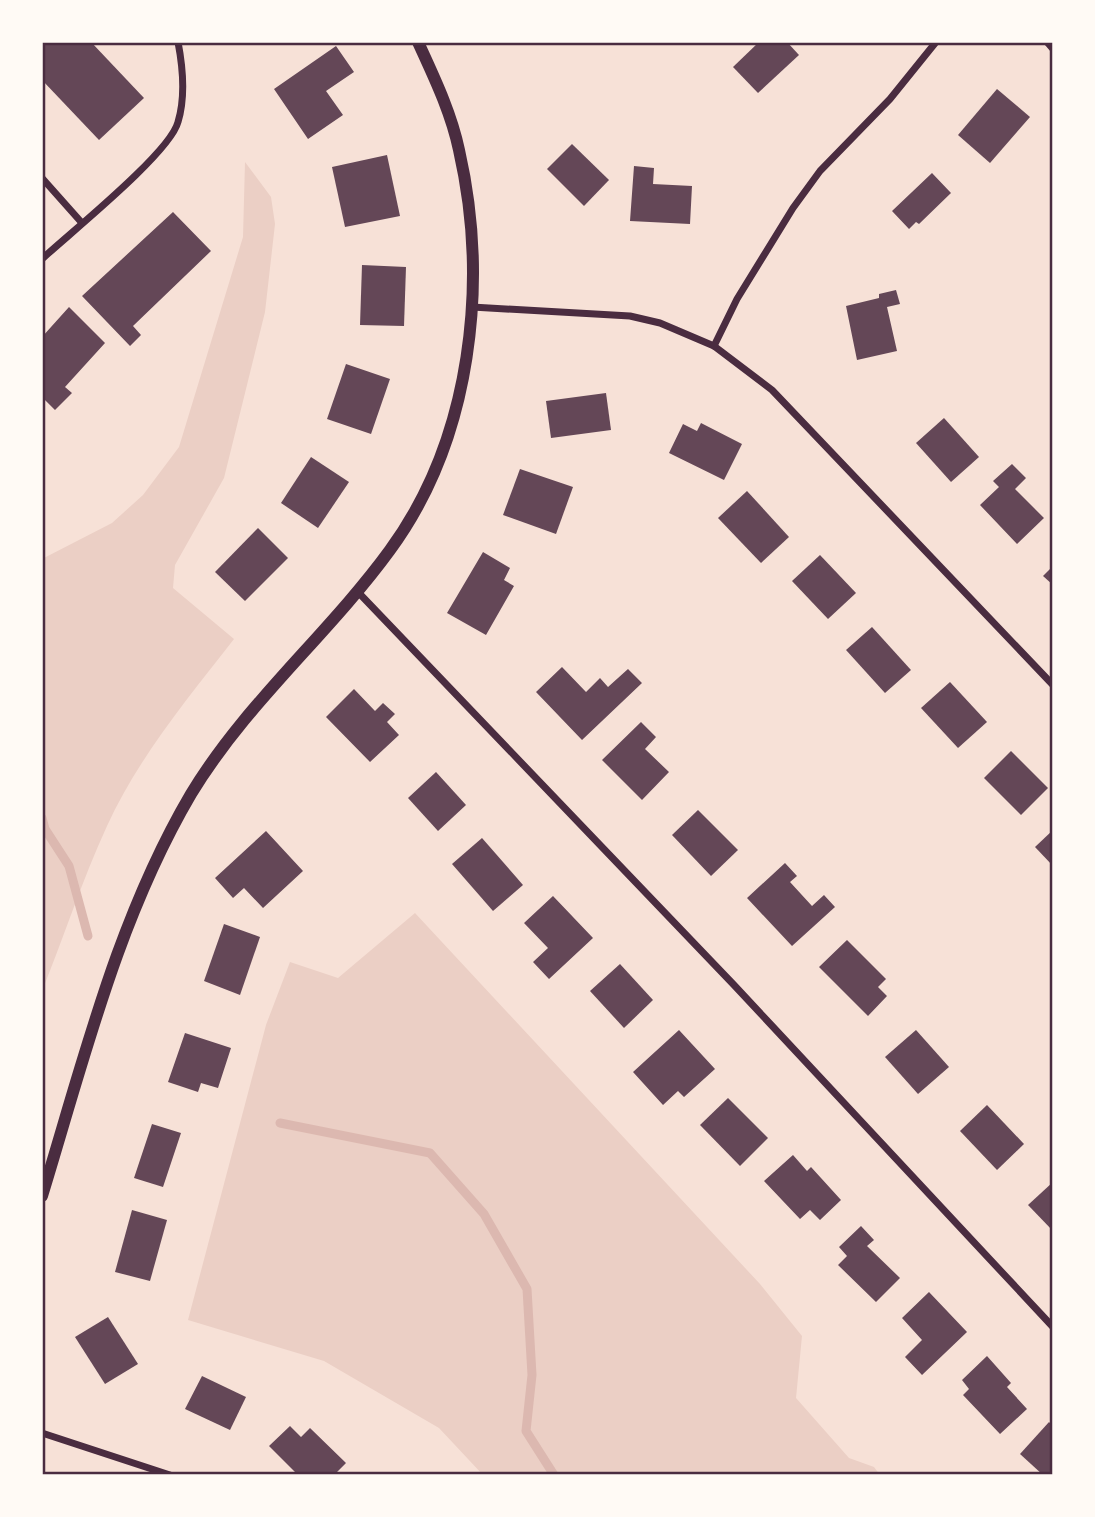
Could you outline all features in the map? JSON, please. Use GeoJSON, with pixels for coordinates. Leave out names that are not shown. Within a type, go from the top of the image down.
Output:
{"type":"FeatureCollection","features":[{"type":"Feature","properties":{"kind":"street"},"geometry":{"type":"LineString","coordinates":[[42,259],[159,153],[178,124],[184,72],[177,42]]}},
{"type":"Feature","properties":{"kind":"street"},"geometry":{"type":"LineString","coordinates":[[42,1196],[100,1003],[151,868],[192,793],[232,733],[357,591],[391,548],[424,493],[444,443],[462,380],[472,307],[474,264],[470,205],[458,147],[440,89],[418,42]]}},
{"type":"Feature","properties":{"kind":"street"},"geometry":{"type":"LineString","coordinates":[[714,346],[737,299],[793,208],[820,171],[890,99],[936,42]]}},
{"type":"Feature","properties":{"kind":"street"},"geometry":{"type":"LineString","coordinates":[[1047,42],[1053,49]]}},
{"type":"Feature","properties":{"kind":"street"},"geometry":{"type":"LineString","coordinates":[[42,178],[82,223]]}},
{"type":"Feature","properties":{"kind":"street"},"geometry":{"type":"LineString","coordinates":[[472,307],[630,316],[660,323],[714,346],[772,390],[1053,685]]}},
{"type":"Feature","properties":{"kind":"street"},"geometry":{"type":"LineString","coordinates":[[357,591],[734,985],[1053,1327]]}},
{"type":"Feature","properties":{"kind":"street"},"geometry":{"type":"LineString","coordinates":[[42,1433],[170,1475]]}},
{"type":"Feature","properties":{"kind":"shaded area"},"geometry":{"type":"Polygon","coordinates":[[[245,162],[271,197],[275,224],[265,312],[224,478],[175,565],[173,588],[234,639],[165,729],[119,801],[89,867],[42,991],[42,559],[112,523],[143,495],[179,447],[243,237],[245,162]]]}},
{"type":"Feature","properties":{"kind":"shaded area"},"geometry":{"type":"Polygon","coordinates":[[[415,913],[760,1284],[802,1336],[796,1398],[849,1458],[874,1467],[880,1475],[483,1475],[439,1428],[324,1361],[188,1320],[266,1025],[290,962],[338,978],[415,913]]]}},
{"type":"Feature","properties":{"kind":"building"},"geometry":{"type":"Polygon","coordinates":[[[42,42],[91,42],[144,98],[99,140],[42,80],[42,42]]]}},
{"type":"Feature","properties":{"kind":"building"},"geometry":{"type":"Polygon","coordinates":[[[759,42],[787,42],[799,55],[758,93],[733,67],[759,42]]]}},
{"type":"Feature","properties":{"kind":"building"},"geometry":{"type":"Polygon","coordinates":[[[336,46],[354,72],[326,91],[343,115],[308,139],[274,89],[336,46]]]}},
{"type":"Feature","properties":{"kind":"building"},"geometry":{"type":"Polygon","coordinates":[[[997,89],[1030,117],[990,163],[958,135],[997,89]]]}},
{"type":"Feature","properties":{"kind":"building"},"geometry":{"type":"Polygon","coordinates":[[[572,144],[609,180],[584,206],[547,169],[572,144]]]}},
{"type":"Feature","properties":{"kind":"building"},"geometry":{"type":"Polygon","coordinates":[[[387,155],[400,216],[345,227],[332,167],[387,155]]]}},
{"type":"Feature","properties":{"kind":"building"},"geometry":{"type":"Polygon","coordinates":[[[634,166],[654,168],[653,184],[692,186],[690,224],[630,221],[634,166]]]}},
{"type":"Feature","properties":{"kind":"building"},"geometry":{"type":"Polygon","coordinates":[[[932,173],[951,193],[919,224],[916,222],[909,229],[892,211],[932,173]]]}},
{"type":"Feature","properties":{"kind":"building"},"geometry":{"type":"Polygon","coordinates":[[[173,212],[211,251],[133,326],[141,335],[130,346],[82,296],[173,212]]]}},
{"type":"Feature","properties":{"kind":"building"},"geometry":{"type":"Polygon","coordinates":[[[362,265],[406,267],[404,326],[360,325],[362,265]]]}},
{"type":"Feature","properties":{"kind":"building"},"geometry":{"type":"Polygon","coordinates":[[[896,290],[900,304],[887,307],[897,351],[857,360],[846,306],[879,298],[879,294],[896,290]]]}},
{"type":"Feature","properties":{"kind":"building"},"geometry":{"type":"Polygon","coordinates":[[[69,307],[105,343],[65,387],[72,393],[55,410],[44,399],[42,401],[42,337],[69,307]]]}},
{"type":"Feature","properties":{"kind":"building"},"geometry":{"type":"Polygon","coordinates":[[[346,364],[390,379],[371,434],[327,419],[346,364]]]}},
{"type":"Feature","properties":{"kind":"building"},"geometry":{"type":"Polygon","coordinates":[[[606,393],[611,430],[551,438],[546,401],[606,393]]]}},
{"type":"Feature","properties":{"kind":"building"},"geometry":{"type":"Polygon","coordinates":[[[944,418],[979,457],[951,482],[916,443],[944,418]]]}},
{"type":"Feature","properties":{"kind":"building"},"geometry":{"type":"Polygon","coordinates":[[[701,423],[742,444],[724,480],[669,453],[683,424],[697,431],[701,423]]]}},
{"type":"Feature","properties":{"kind":"building"},"geometry":{"type":"Polygon","coordinates":[[[311,457],[349,482],[318,528],[281,503],[311,457]]]}},
{"type":"Feature","properties":{"kind":"building"},"geometry":{"type":"Polygon","coordinates":[[[1012,464],[1026,478],[1015,489],[1044,518],[1017,544],[980,505],[999,487],[993,481],[1012,464]]]}},
{"type":"Feature","properties":{"kind":"building"},"geometry":{"type":"Polygon","coordinates":[[[520,469],[573,487],[556,534],[503,515],[520,469]]]}},
{"type":"Feature","properties":{"kind":"building"},"geometry":{"type":"Polygon","coordinates":[[[747,491],[789,537],[761,563],[718,518],[747,491]]]}},
{"type":"Feature","properties":{"kind":"building"},"geometry":{"type":"Polygon","coordinates":[[[258,528],[288,558],[245,601],[215,572],[258,528]]]}},
{"type":"Feature","properties":{"kind":"building"},"geometry":{"type":"Polygon","coordinates":[[[483,552],[510,568],[504,580],[514,586],[486,635],[447,613],[483,552]]]}},
{"type":"Feature","properties":{"kind":"building"},"geometry":{"type":"Polygon","coordinates":[[[820,555],[856,593],[828,619],[792,581],[820,555]]]}},
{"type":"Feature","properties":{"kind":"building"},"geometry":{"type":"Polygon","coordinates":[[[1053,566],[1053,585],[1043,576],[1053,566]]]}},
{"type":"Feature","properties":{"kind":"building"},"geometry":{"type":"Polygon","coordinates":[[[872,627],[911,670],[885,693],[846,650],[872,627]]]}},
{"type":"Feature","properties":{"kind":"building"},"geometry":{"type":"Polygon","coordinates":[[[562,667],[586,692],[600,678],[608,687],[628,669],[642,683],[582,740],[536,692],[562,667]]]}},
{"type":"Feature","properties":{"kind":"building"},"geometry":{"type":"Polygon","coordinates":[[[950,682],[987,722],[958,748],[921,708],[950,682]]]}},
{"type":"Feature","properties":{"kind":"building"},"geometry":{"type":"Polygon","coordinates":[[[354,689],[375,711],[383,703],[395,714],[387,722],[399,735],[370,762],[326,717],[354,689]]]}},
{"type":"Feature","properties":{"kind":"building"},"geometry":{"type":"Polygon","coordinates":[[[641,722],[656,737],[645,749],[669,772],[642,800],[602,760],[641,722]]]}},
{"type":"Feature","properties":{"kind":"building"},"geometry":{"type":"Polygon","coordinates":[[[1011,751],[1048,788],[1021,815],[984,778],[1011,751]]]}},
{"type":"Feature","properties":{"kind":"building"},"geometry":{"type":"Polygon","coordinates":[[[436,772],[466,805],[438,831],[408,798],[436,772]]]}},
{"type":"Feature","properties":{"kind":"building"},"geometry":{"type":"Polygon","coordinates":[[[698,810],[738,850],[711,876],[672,835],[698,810]]]}},
{"type":"Feature","properties":{"kind":"building"},"geometry":{"type":"Polygon","coordinates":[[[1053,830],[1053,866],[1035,847],[1053,830]]]}},
{"type":"Feature","properties":{"kind":"building"},"geometry":{"type":"Polygon","coordinates":[[[266,831],[303,871],[263,908],[244,888],[233,898],[215,878],[266,831]]]}},
{"type":"Feature","properties":{"kind":"building"},"geometry":{"type":"Polygon","coordinates":[[[482,838],[523,885],[493,911],[452,864],[482,838]]]}},
{"type":"Feature","properties":{"kind":"building"},"geometry":{"type":"Polygon","coordinates":[[[785,863],[797,876],[790,882],[812,906],[824,895],[835,907],[792,946],[747,898],[785,863]]]}},
{"type":"Feature","properties":{"kind":"building"},"geometry":{"type":"Polygon","coordinates":[[[553,896],[593,938],[549,979],[533,962],[548,948],[524,923],[553,896]]]}},
{"type":"Feature","properties":{"kind":"building"},"geometry":{"type":"Polygon","coordinates":[[[224,924],[260,937],[240,995],[204,981],[224,924]]]}},
{"type":"Feature","properties":{"kind":"building"},"geometry":{"type":"Polygon","coordinates":[[[847,940],[886,979],[878,987],[887,996],[868,1016],[819,967],[847,940]]]}},
{"type":"Feature","properties":{"kind":"building"},"geometry":{"type":"Polygon","coordinates":[[[620,964],[653,1000],[624,1028],[590,991],[620,964]]]}},
{"type":"Feature","properties":{"kind":"building"},"geometry":{"type":"Polygon","coordinates":[[[679,1030],[715,1069],[684,1097],[678,1091],[663,1105],[633,1072],[679,1030]]]}},
{"type":"Feature","properties":{"kind":"building"},"geometry":{"type":"Polygon","coordinates":[[[916,1030],[949,1067],[918,1094],[885,1057],[916,1030]]]}},
{"type":"Feature","properties":{"kind":"building"},"geometry":{"type":"Polygon","coordinates":[[[185,1033],[231,1048],[218,1088],[201,1083],[198,1092],[168,1082],[185,1033]]]}},
{"type":"Feature","properties":{"kind":"building"},"geometry":{"type":"Polygon","coordinates":[[[728,1098],[768,1138],[740,1166],[700,1125],[728,1098]]]}},
{"type":"Feature","properties":{"kind":"building"},"geometry":{"type":"Polygon","coordinates":[[[987,1105],[1024,1144],[997,1170],[960,1131],[987,1105]]]}},
{"type":"Feature","properties":{"kind":"building"},"geometry":{"type":"Polygon","coordinates":[[[152,1124],[181,1133],[163,1187],[134,1178],[152,1124]]]}},
{"type":"Feature","properties":{"kind":"building"},"geometry":{"type":"Polygon","coordinates":[[[793,1155],[807,1171],[811,1167],[841,1200],[820,1220],[810,1210],[800,1219],[764,1181],[793,1155]]]}},
{"type":"Feature","properties":{"kind":"building"},"geometry":{"type":"Polygon","coordinates":[[[1053,1182],[1053,1231],[1028,1205],[1053,1182]]]}},
{"type":"Feature","properties":{"kind":"building"},"geometry":{"type":"Polygon","coordinates":[[[132,1210],[167,1220],[150,1281],[115,1272],[132,1210]]]}},
{"type":"Feature","properties":{"kind":"building"},"geometry":{"type":"Polygon","coordinates":[[[861,1226],[874,1240],[867,1246],[900,1278],[876,1302],[838,1265],[847,1256],[839,1247],[861,1226]]]}},
{"type":"Feature","properties":{"kind":"building"},"geometry":{"type":"Polygon","coordinates":[[[929,1292],[967,1332],[922,1375],[905,1357],[922,1340],[902,1318],[929,1292]]]}},
{"type":"Feature","properties":{"kind":"building"},"geometry":{"type":"Polygon","coordinates":[[[108,1317],[138,1364],[105,1384],[75,1337],[108,1317]]]}},
{"type":"Feature","properties":{"kind":"building"},"geometry":{"type":"Polygon","coordinates":[[[987,1356],[1011,1383],[1007,1387],[1027,1409],[1000,1434],[963,1395],[969,1389],[962,1380],[987,1356]]]}},
{"type":"Feature","properties":{"kind":"building"},"geometry":{"type":"Polygon","coordinates":[[[202,1376],[246,1397],[230,1430],[185,1409],[202,1376]]]}},
{"type":"Feature","properties":{"kind":"building"},"geometry":{"type":"Polygon","coordinates":[[[1049,1422],[1053,1426],[1053,1475],[1043,1475],[1020,1454],[1049,1422]]]}},
{"type":"Feature","properties":{"kind":"building"},"geometry":{"type":"Polygon","coordinates":[[[290,1426],[301,1437],[310,1428],[346,1463],[334,1475],[298,1475],[269,1446],[290,1426]]]}},
{"type":"Feature","properties":{"kind":"waterway"},"geometry":{"type":"LineString","coordinates":[[42,818],[45,829],[69,866],[88,936]]}},
{"type":"Feature","properties":{"kind":"waterway"},"geometry":{"type":"LineString","coordinates":[[280,1123],[430,1153],[484,1214],[527,1289],[532,1375],[526,1431],[554,1475]]}}]}
